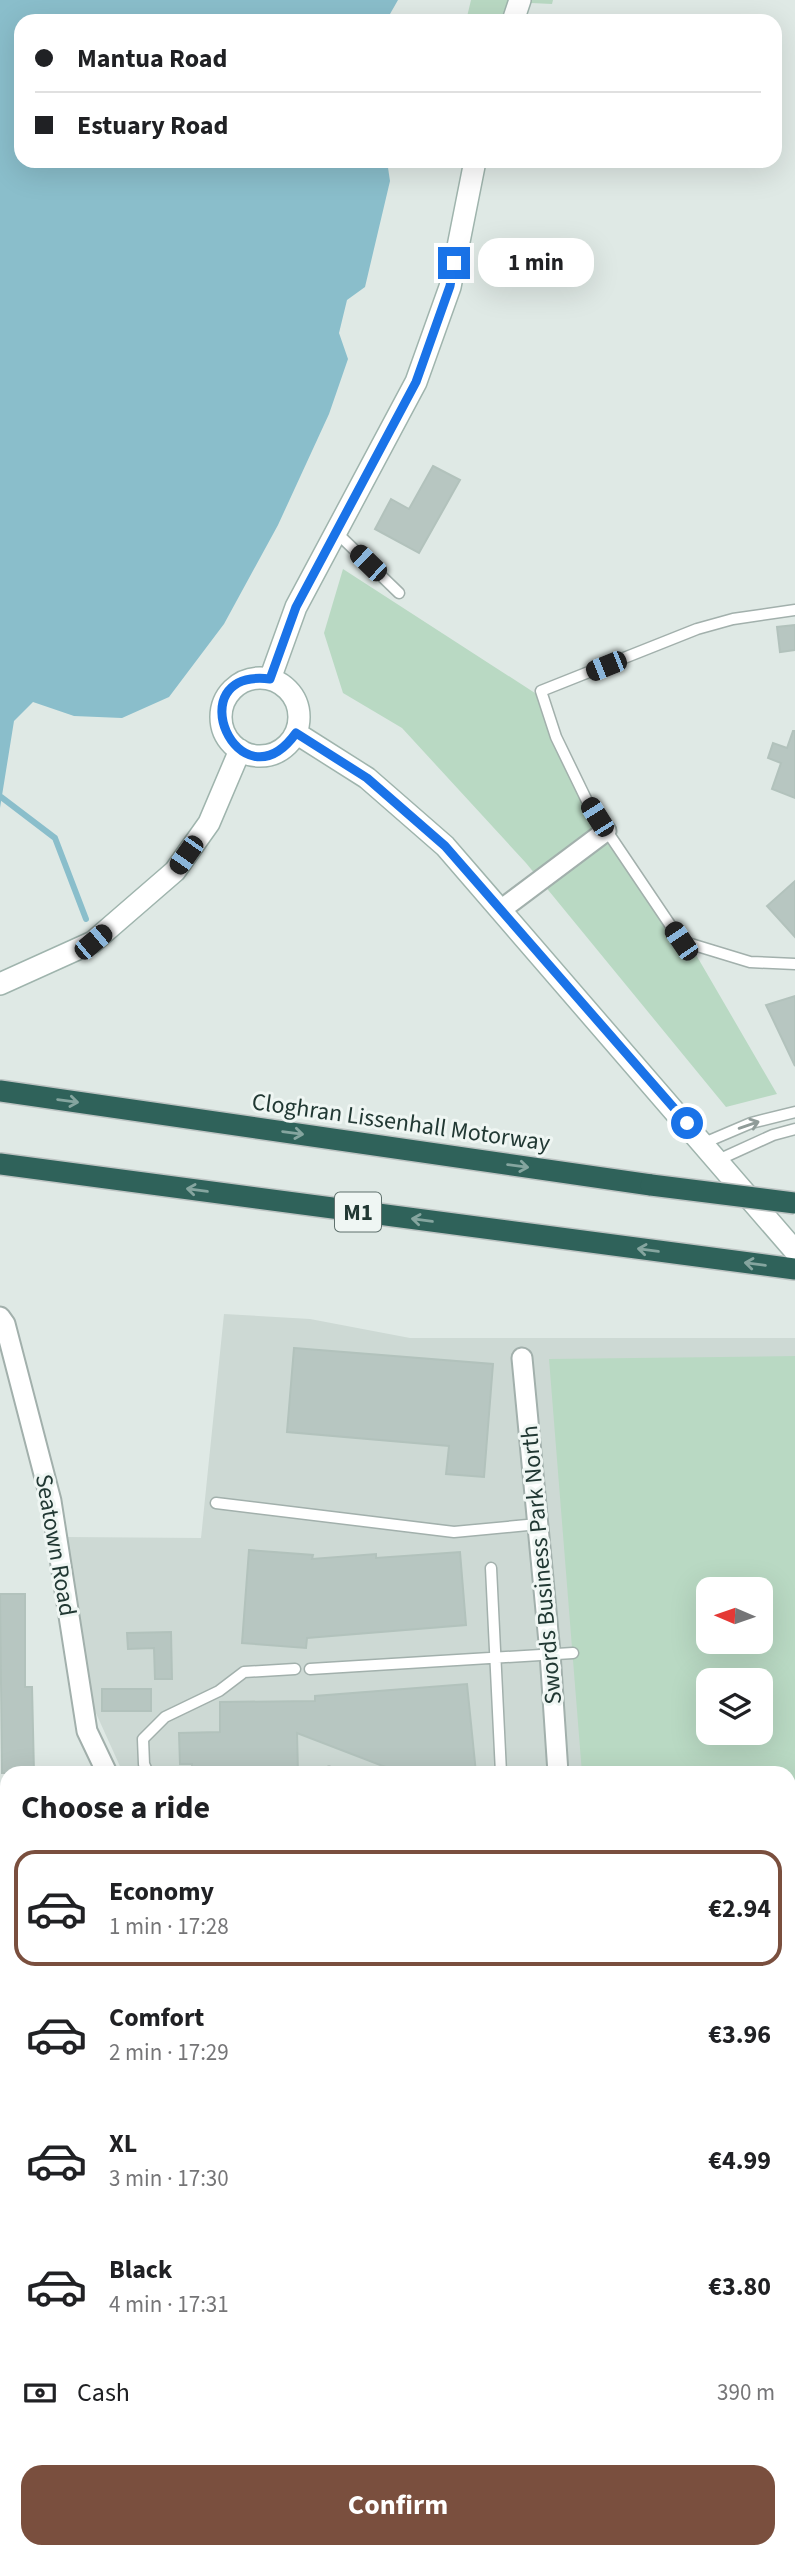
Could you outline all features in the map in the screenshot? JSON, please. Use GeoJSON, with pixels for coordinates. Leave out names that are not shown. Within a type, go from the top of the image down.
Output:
{"type":"FeatureCollection","features":[{"type":"Feature","properties":{"kind":"highway","name":"Cloghran Lissenhall Motorway"},"geometry":{"type":"LineString","coordinates":[[0,1091],[651,1185],[795,1203]]}},
{"type":"Feature","properties":{"kind":"highway","name":"M1"},"geometry":{"type":"LineString","coordinates":[[0,1164],[795,1269]]}},
{"type":"Feature","properties":{"kind":"street"},"geometry":{"type":"LineString","coordinates":[[270,679],[296,607],[338,534],[416,382],[450,286],[474,168]]}},
{"type":"Feature","properties":{"kind":"street"},"geometry":{"type":"LineString","coordinates":[[270,679],[283,685],[298,706],[296,733],[278,751],[265,755],[240,750],[224,732],[221,720],[227,696],[246,680],[270,679]]}},
{"type":"Feature","properties":{"kind":"street"},"geometry":{"type":"LineString","coordinates":[[296,733],[367,778],[445,846],[795,1251]]}},
{"type":"Feature","properties":{"kind":"street"},"geometry":{"type":"LineString","coordinates":[[0,984],[93,942],[175,871],[209,823],[240,750]]}},
{"type":"Feature","properties":{"kind":"street"},"geometry":{"type":"LineString","coordinates":[[502,909],[606,831]]}},
{"type":"Feature","properties":{"kind":"street","name":"Seatown Road"},"geometry":{"type":"LineString","coordinates":[[0,1317],[5,1324],[51,1501],[87,1731],[104,1766]]}},
{"type":"Feature","properties":{"kind":"street","name":"Swords Business Park North"},"geometry":{"type":"LineString","coordinates":[[522,1358],[550,1653],[558,1766]]}},
{"type":"Feature","properties":{"kind":"lane"},"geometry":{"type":"LineString","coordinates":[[338,534],[399,593]]}},
{"type":"Feature","properties":{"kind":"lane"},"geometry":{"type":"LineString","coordinates":[[795,610],[697,629],[541,691],[556,737],[606,831],[681,941],[750,962],[795,964]]}},
{"type":"Feature","properties":{"kind":"lane"},"geometry":{"type":"LineString","coordinates":[[704,1143],[751,1123],[795,1112]]}},
{"type":"Feature","properties":{"kind":"lane"},"geometry":{"type":"LineString","coordinates":[[718,1160],[772,1135],[795,1129]]}},
{"type":"Feature","properties":{"kind":"lane"},"geometry":{"type":"LineString","coordinates":[[216,1503],[454,1532],[538,1524]]}},
{"type":"Feature","properties":{"kind":"lane"},"geometry":{"type":"LineString","coordinates":[[491,1568],[501,1766]]}},
{"type":"Feature","properties":{"kind":"lane"},"geometry":{"type":"LineString","coordinates":[[310,1669],[573,1653]]}},
{"type":"Feature","properties":{"kind":"lane"},"geometry":{"type":"LineString","coordinates":[[145,1766],[143,1739],[165,1717],[219,1691],[244,1672],[295,1669]]}},
{"type":"Feature","properties":{"kind":"shaded area"},"geometry":{"type":"Polygon","coordinates":[[[224,1314],[310,1319],[410,1338],[795,1338],[795,1766],[120,1766],[86,1691],[67,1537],[201,1538],[224,1314]]]}},
{"type":"Feature","properties":{"kind":"green space"},"geometry":{"type":"Polygon","coordinates":[[[471,0],[553,0],[552,4],[510,2],[504,14],[468,14],[471,0]]]}},
{"type":"Feature","properties":{"kind":"green space"},"geometry":{"type":"Polygon","coordinates":[[[343,569],[538,695],[594,817],[695,953],[777,1094],[726,1107],[526,863],[402,728],[343,693],[324,633],[343,569]]]}},
{"type":"Feature","properties":{"kind":"green space"},"geometry":{"type":"Polygon","coordinates":[[[795,1356],[795,1766],[581,1766],[549,1359],[795,1356]]]}},
{"type":"Feature","properties":{"kind":"water"},"geometry":{"type":"Polygon","coordinates":[[[0,0],[398,0],[390,14],[14,14],[14,168],[388,168],[390,181],[365,287],[347,300],[339,333],[348,359],[329,414],[278,525],[224,624],[169,697],[122,718],[74,716],[33,702],[14,721],[0,808],[0,0]]]}},
{"type":"Feature","properties":{"kind":"building"},"geometry":{"type":"Polygon","coordinates":[[[433,466],[460,480],[419,553],[375,529],[391,499],[409,509],[433,466]]]}},
{"type":"Feature","properties":{"kind":"building"},"geometry":{"type":"Polygon","coordinates":[[[795,625],[795,650],[780,652],[777,627],[795,625]]]}},
{"type":"Feature","properties":{"kind":"building"},"geometry":{"type":"Polygon","coordinates":[[[793,731],[795,798],[772,789],[781,763],[768,758],[773,743],[787,748],[793,731]]]}},
{"type":"Feature","properties":{"kind":"building"},"geometry":{"type":"Polygon","coordinates":[[[795,881],[795,937],[767,906],[795,881]]]}},
{"type":"Feature","properties":{"kind":"building"},"geometry":{"type":"Polygon","coordinates":[[[795,996],[795,1066],[766,1005],[795,996]]]}},
{"type":"Feature","properties":{"kind":"building"},"geometry":{"type":"Polygon","coordinates":[[[294,1348],[493,1364],[484,1477],[446,1474],[449,1446],[287,1432],[294,1348]]]}},
{"type":"Feature","properties":{"kind":"building"},"geometry":{"type":"Polygon","coordinates":[[[249,1550],[313,1555],[312,1559],[460,1552],[466,1625],[307,1638],[306,1648],[242,1643],[249,1550]]]}},
{"type":"Feature","properties":{"kind":"building"},"geometry":{"type":"Polygon","coordinates":[[[0,1594],[25,1594],[25,1687],[32,1687],[34,1766],[2,1766],[0,1594]]]}},
{"type":"Feature","properties":{"kind":"building"},"geometry":{"type":"Polygon","coordinates":[[[171,1632],[172,1679],[155,1679],[154,1648],[128,1649],[127,1633],[171,1632]]]}},
{"type":"Feature","properties":{"kind":"building"},"geometry":{"type":"Polygon","coordinates":[[[467,1684],[475,1766],[383,1766],[297,1733],[298,1766],[180,1764],[179,1733],[220,1732],[220,1702],[315,1701],[315,1696],[467,1684]]]}},
{"type":"Feature","properties":{"kind":"building"},"geometry":{"type":"Polygon","coordinates":[[[102,1689],[151,1689],[151,1711],[102,1711],[102,1689]]]}},
{"type":"Feature","properties":{"kind":"waterway"},"geometry":{"type":"LineString","coordinates":[[1,797],[55,838],[86,919]]}},
{"type":"Feature","properties":{"kind":"route"},"geometry":{"type":"LineString","coordinates":[[454,263],[450,286],[416,382],[338,534],[296,607],[270,679],[246,680],[227,696],[222,707],[224,732],[240,750],[253,755],[278,751],[296,733],[367,778],[445,846],[687,1123]]}}]}
